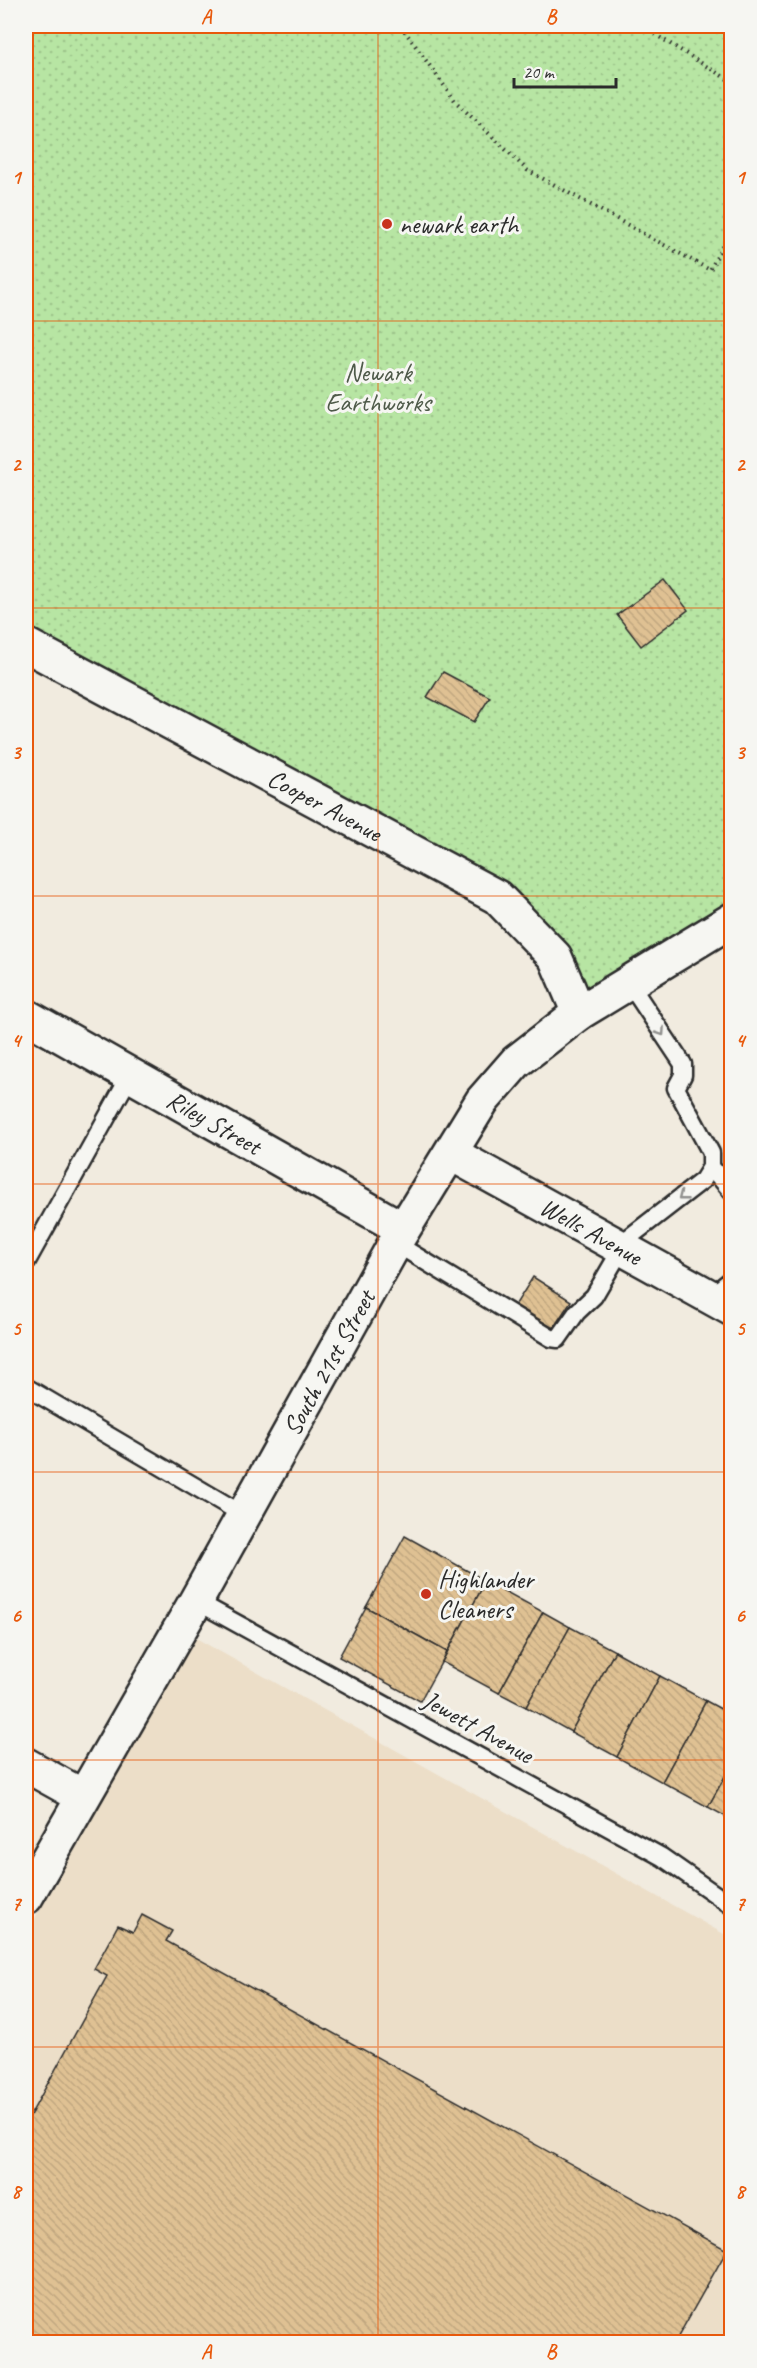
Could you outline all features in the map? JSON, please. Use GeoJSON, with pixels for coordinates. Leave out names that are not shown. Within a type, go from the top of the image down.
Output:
{"type":"FeatureCollection","features":[{"type":"Feature","properties":{"kind":"street","name":"Cooper Avenue"},"geometry":{"type":"LineString","coordinates":[[26,645],[497,897],[555,957],[579,1013]]}},
{"type":"Feature","properties":{"kind":"street","name":"South 21st Street"},"geometry":{"type":"LineString","coordinates":[[26,1897],[196,1601],[242,1514],[399,1236],[452,1154],[482,1101],[516,1062],[579,1013],[732,920]]}},
{"type":"Feature","properties":{"kind":"street","name":"Riley Street"},"geometry":{"type":"LineString","coordinates":[[26,1016],[131,1074],[399,1236]]}},
{"type":"Feature","properties":{"kind":"street","name":"Wells Avenue"},"geometry":{"type":"LineString","coordinates":[[452,1154],[620,1247],[724,1295]]}},
{"type":"Feature","properties":{"kind":"street"},"geometry":{"type":"LineString","coordinates":[[26,1765],[82,1796]]}},
{"type":"Feature","properties":{"kind":"lane"},"geometry":{"type":"LineString","coordinates":[[399,1236],[551,1338],[558,1339],[577,1312],[594,1296],[620,1247],[703,1180],[711,1167],[711,1154],[676,1088],[683,1075],[684,1064],[628,983]]}},
{"type":"Feature","properties":{"kind":"lane"},"geometry":{"type":"LineString","coordinates":[[26,1263],[131,1074]]}},
{"type":"Feature","properties":{"kind":"lane"},"geometry":{"type":"LineString","coordinates":[[711,1167],[732,1192]]}},
{"type":"Feature","properties":{"kind":"lane"},"geometry":{"type":"LineString","coordinates":[[26,1387],[242,1514]]}},
{"type":"Feature","properties":{"kind":"lane","name":"Jewett Avenue"},"geometry":{"type":"LineString","coordinates":[[196,1601],[662,1857],[732,1906]]}},
{"type":"Feature","properties":{"kind":"path"},"geometry":{"type":"LineString","coordinates":[[401,26],[456,102],[527,170],[710,270],[732,227]]}},
{"type":"Feature","properties":{"kind":"path"},"geometry":{"type":"LineString","coordinates":[[646,26],[656,35],[732,82]]}},
{"type":"Feature","properties":{"kind":"shaded area"},"geometry":{"type":"Polygon","coordinates":[[[194,1637],[731,1938],[731,2342],[26,2342],[26,1934],[194,1637]]]}},
{"type":"Feature","properties":{"kind":"green space","name":"Newark Earthworks"},"geometry":{"type":"Polygon","coordinates":[[[26,26],[731,26],[731,919],[579,1013],[529,930],[26,645],[26,26]]]}},
{"type":"Feature","properties":{"kind":"building"},"geometry":{"type":"Polygon","coordinates":[[[665,580],[688,610],[641,646],[617,615],[665,580]]]}},
{"type":"Feature","properties":{"kind":"building"},"geometry":{"type":"Polygon","coordinates":[[[443,672],[490,697],[474,722],[427,697],[443,672]]]}},
{"type":"Feature","properties":{"kind":"building"},"geometry":{"type":"Polygon","coordinates":[[[533,1277],[571,1301],[552,1330],[514,1307],[533,1277]]]}},
{"type":"Feature","properties":{"kind":"building","name":"Highlander Cleaners"},"geometry":{"type":"Polygon","coordinates":[[[405,1536],[486,1581],[447,1652],[366,1607],[405,1536]]]}},
{"type":"Feature","properties":{"kind":"building"},"geometry":{"type":"Polygon","coordinates":[[[486,1581],[543,1612],[499,1693],[442,1662],[486,1581]]]}},
{"type":"Feature","properties":{"kind":"building","name":"Highlander Cleaners"},"geometry":{"type":"Polygon","coordinates":[[[366,1607],[447,1652],[420,1701],[339,1657],[366,1607]]]}},
{"type":"Feature","properties":{"kind":"building"},"geometry":{"type":"Polygon","coordinates":[[[543,1612],[570,1627],[526,1707],[499,1693],[543,1612]]]}},
{"type":"Feature","properties":{"kind":"building"},"geometry":{"type":"Polygon","coordinates":[[[570,1627],[615,1651],[571,1732],[526,1707],[570,1627]]]}},
{"type":"Feature","properties":{"kind":"building"},"geometry":{"type":"Polygon","coordinates":[[[615,1651],[660,1676],[617,1757],[571,1732],[615,1651]]]}},
{"type":"Feature","properties":{"kind":"building"},"geometry":{"type":"Polygon","coordinates":[[[660,1676],[706,1701],[662,1782],[617,1757],[660,1676]]]}},
{"type":"Feature","properties":{"kind":"building"},"geometry":{"type":"Polygon","coordinates":[[[706,1701],[732,1715],[732,1764],[708,1807],[662,1782],[706,1701]]]}},
{"type":"Feature","properties":{"kind":"building"},"geometry":{"type":"Polygon","coordinates":[[[732,1764],[732,1820],[708,1807],[732,1764]]]}},
{"type":"Feature","properties":{"kind":"building"},"geometry":{"type":"Polygon","coordinates":[[[142,1915],[172,1931],[166,1941],[727,2250],[675,2342],[26,2342],[26,2123],[107,1976],[94,1969],[118,1925],[133,1932],[142,1915]]]}},
{"type":"Feature","properties":{"kind":"place","name":"newark earth"},"geometry":{"type":"Point","coordinates":[387,224]}},
{"type":"Feature","properties":{"kind":"place","name":"Highlander Cleaners"},"geometry":{"type":"Point","coordinates":[426,1594]}}]}
